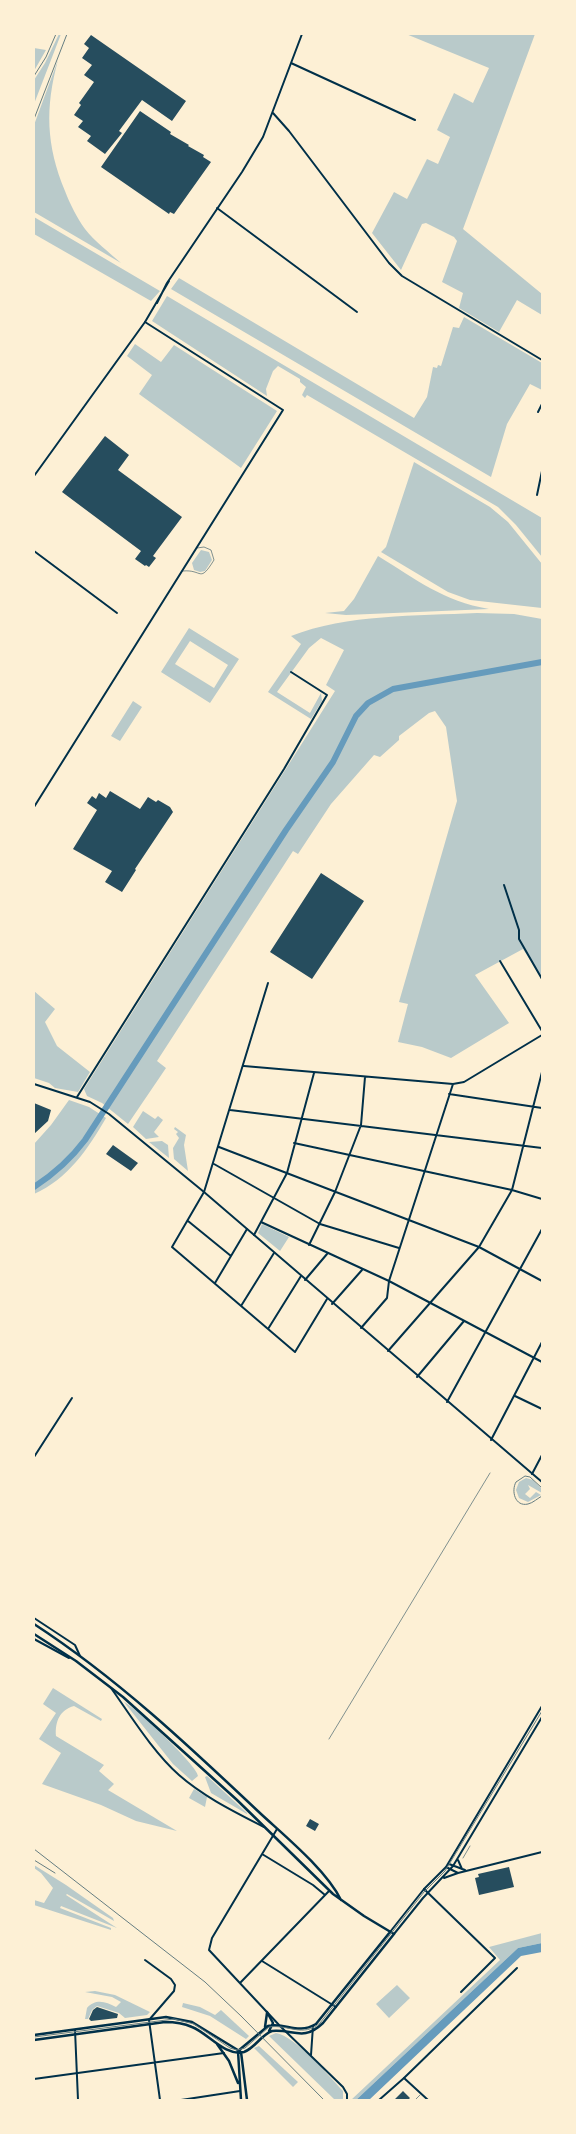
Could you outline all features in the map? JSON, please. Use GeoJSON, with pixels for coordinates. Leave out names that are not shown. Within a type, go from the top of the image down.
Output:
{"type":"FeatureCollection","features":[{"type":"Feature","properties":{"kind":"main road"},"geometry":{"type":"LineString","coordinates":[[34,1624],[80,1656],[148,1710],[277,1829],[320,1872],[342,1901]]}},
{"type":"Feature","properties":{"kind":"main road"},"geometry":{"type":"LineString","coordinates":[[34,1634],[76,1661],[108,1685],[274,1835],[329,1891],[394,1934],[323,2023],[312,2032],[299,2035],[275,2030],[268,2032]]}},
{"type":"Feature","properties":{"kind":"main road"},"geometry":{"type":"LineString","coordinates":[[205,1771],[210,1766]]}},
{"type":"Feature","properties":{"kind":"main road"},"geometry":{"type":"LineString","coordinates":[[264,2028],[272,2025],[298,2030],[313,2026],[390,1932]]}},
{"type":"Feature","properties":{"kind":"main road"},"geometry":{"type":"LineString","coordinates":[[267,2012],[272,2025]]}},
{"type":"Feature","properties":{"kind":"main road"},"geometry":{"type":"LineString","coordinates":[[241,2100],[239,2052],[264,2028],[267,2022],[267,2012]]}},
{"type":"Feature","properties":{"kind":"main road"},"geometry":{"type":"LineString","coordinates":[[34,2035],[166,2017],[185,2019],[199,2025],[239,2052],[247,2100]]}},
{"type":"Feature","properties":{"kind":"main road"},"geometry":{"type":"LineString","coordinates":[[34,2040],[170,2022],[183,2023],[197,2029],[229,2050],[239,2052],[250,2048],[268,2032],[272,2025]]}},
{"type":"Feature","properties":{"kind":"main road"},"geometry":{"type":"LineString","coordinates":[[214,2041],[224,2053],[239,2086]]}},
{"type":"Feature","properties":{"kind":"main road"},"geometry":{"type":"LineString","coordinates":[[233,2047],[243,2047]]}},
{"type":"Feature","properties":{"kind":"street"},"geometry":{"type":"LineString","coordinates":[[34,476],[145,322],[169,281],[259,144],[273,114],[302,34]]}},
{"type":"Feature","properties":{"kind":"street"},"geometry":{"type":"LineString","coordinates":[[291,63],[415,120]]}},
{"type":"Feature","properties":{"kind":"street"},"geometry":{"type":"LineString","coordinates":[[273,114],[289,131],[389,263],[402,276],[542,360]]}},
{"type":"Feature","properties":{"kind":"street"},"geometry":{"type":"LineString","coordinates":[[217,208],[356,312]]}},
{"type":"Feature","properties":{"kind":"street"},"geometry":{"type":"LineString","coordinates":[[34,807],[282,410],[145,322]]}},
{"type":"Feature","properties":{"kind":"street"},"geometry":{"type":"LineString","coordinates":[[538,412],[542,404]]}},
{"type":"Feature","properties":{"kind":"street"},"geometry":{"type":"LineString","coordinates":[[34,466],[38,470]]}},
{"type":"Feature","properties":{"kind":"street"},"geometry":{"type":"LineString","coordinates":[[537,495],[542,471]]}},
{"type":"Feature","properties":{"kind":"street"},"geometry":{"type":"LineString","coordinates":[[34,551],[118,613]]}},
{"type":"Feature","properties":{"kind":"street"},"geometry":{"type":"LineString","coordinates":[[77,1097],[284,769],[327,695],[291,672]]}},
{"type":"Feature","properties":{"kind":"street"},"geometry":{"type":"LineString","coordinates":[[504,885],[524,949],[542,979]]}},
{"type":"Feature","properties":{"kind":"street"},"geometry":{"type":"LineString","coordinates":[[244,1066],[452,1084],[464,1082],[542,1033],[500,962]]}},
{"type":"Feature","properties":{"kind":"street"},"geometry":{"type":"LineString","coordinates":[[268,983],[204,1192],[172,1247],[295,1352],[327,1299]]}},
{"type":"Feature","properties":{"kind":"street"},"geometry":{"type":"LineString","coordinates":[[388,1352],[479,1247],[512,1190],[542,1072]]}},
{"type":"Feature","properties":{"kind":"street"},"geometry":{"type":"LineString","coordinates":[[254,1235],[287,1173],[314,1073]]}},
{"type":"Feature","properties":{"kind":"street"},"geometry":{"type":"LineString","coordinates":[[309,1245],[335,1192],[361,1125],[366,1077]]}},
{"type":"Feature","properties":{"kind":"street"},"geometry":{"type":"LineString","coordinates":[[34,1084],[77,1097],[109,1114],[204,1192],[417,1377],[542,1482]]}},
{"type":"Feature","properties":{"kind":"street"},"geometry":{"type":"LineString","coordinates":[[361,1328],[386,1298],[389,1281],[452,1084]]}},
{"type":"Feature","properties":{"kind":"street"},"geometry":{"type":"LineString","coordinates":[[450,1094],[542,1108]]}},
{"type":"Feature","properties":{"kind":"street"},"geometry":{"type":"LineString","coordinates":[[230,1110],[542,1148]]}},
{"type":"Feature","properties":{"kind":"street"},"geometry":{"type":"LineString","coordinates":[[294,1144],[512,1190],[542,1199]]}},
{"type":"Feature","properties":{"kind":"street"},"geometry":{"type":"LineString","coordinates":[[219,1147],[479,1247],[542,1282]]}},
{"type":"Feature","properties":{"kind":"street"},"geometry":{"type":"LineString","coordinates":[[214,1164],[320,1224],[400,1248]]}},
{"type":"Feature","properties":{"kind":"street"},"geometry":{"type":"LineString","coordinates":[[187,1220],[231,1256]]}},
{"type":"Feature","properties":{"kind":"street"},"geometry":{"type":"LineString","coordinates":[[261,1222],[389,1281],[542,1362]]}},
{"type":"Feature","properties":{"kind":"street"},"geometry":{"type":"LineString","coordinates":[[447,1402],[542,1228]]}},
{"type":"Feature","properties":{"kind":"street"},"geometry":{"type":"LineString","coordinates":[[215,1284],[247,1229]]}},
{"type":"Feature","properties":{"kind":"street"},"geometry":{"type":"LineString","coordinates":[[241,1306],[274,1253]]}},
{"type":"Feature","properties":{"kind":"street"},"geometry":{"type":"LineString","coordinates":[[305,1280],[328,1254]]}},
{"type":"Feature","properties":{"kind":"street"},"geometry":{"type":"LineString","coordinates":[[332,1304],[362,1270]]}},
{"type":"Feature","properties":{"kind":"street"},"geometry":{"type":"LineString","coordinates":[[268,1329],[301,1276]]}},
{"type":"Feature","properties":{"kind":"street"},"geometry":{"type":"LineString","coordinates":[[417,1377],[464,1321]]}},
{"type":"Feature","properties":{"kind":"street"},"geometry":{"type":"LineString","coordinates":[[491,1440],[542,1342]]}},
{"type":"Feature","properties":{"kind":"street"},"geometry":{"type":"LineString","coordinates":[[514,1396],[542,1409]]}},
{"type":"Feature","properties":{"kind":"street"},"geometry":{"type":"LineString","coordinates":[[34,1457],[72,1398]]}},
{"type":"Feature","properties":{"kind":"street"},"geometry":{"type":"LineString","coordinates":[[60,1409],[64,1412]]}},
{"type":"Feature","properties":{"kind":"street"},"geometry":{"type":"LineString","coordinates":[[532,1474],[542,1455]]}},
{"type":"Feature","properties":{"kind":"street"},"geometry":{"type":"LineString","coordinates":[[34,1618],[75,1644],[80,1656]]}},
{"type":"Feature","properties":{"kind":"street"},"geometry":{"type":"LineString","coordinates":[[34,1639],[76,1661]]}},
{"type":"Feature","properties":{"kind":"street"},"geometry":{"type":"LineString","coordinates":[[108,1685],[146,1736],[179,1775],[268,1830]]}},
{"type":"Feature","properties":{"kind":"street"},"geometry":{"type":"LineString","coordinates":[[390,1932],[424,1889],[446,1867],[542,1706]]}},
{"type":"Feature","properties":{"kind":"street"},"geometry":{"type":"LineString","coordinates":[[394,1934],[428,1892],[451,1869],[542,1718]]}},
{"type":"Feature","properties":{"kind":"street"},"geometry":{"type":"LineString","coordinates":[[277,1829],[210,1943],[210,1952],[280,2026],[343,2087],[347,2099]]}},
{"type":"Feature","properties":{"kind":"street"},"geometry":{"type":"LineString","coordinates":[[442,1879],[458,1873],[542,1852]]}},
{"type":"Feature","properties":{"kind":"street"},"geometry":{"type":"LineString","coordinates":[[262,1854],[314,1885],[325,1895]]}},
{"type":"Feature","properties":{"kind":"street"},"geometry":{"type":"LineString","coordinates":[[458,1858],[459,1865],[464,1870]]}},
{"type":"Feature","properties":{"kind":"street"},"geometry":{"type":"LineString","coordinates":[[448,1864],[464,1870],[470,1870]]}},
{"type":"Feature","properties":{"kind":"street"},"geometry":{"type":"LineString","coordinates":[[446,1867],[458,1873]]}},
{"type":"Feature","properties":{"kind":"street"},"geometry":{"type":"LineString","coordinates":[[424,1889],[495,1958],[461,1992]]}},
{"type":"Feature","properties":{"kind":"street"},"geometry":{"type":"LineString","coordinates":[[240,1983],[329,1891]]}},
{"type":"Feature","properties":{"kind":"street"},"geometry":{"type":"LineString","coordinates":[[145,1960],[171,1979],[175,1985],[174,1991],[149,2020],[160,2100]]}},
{"type":"Feature","properties":{"kind":"street"},"geometry":{"type":"LineString","coordinates":[[262,1961],[336,2007]]}},
{"type":"Feature","properties":{"kind":"street"},"geometry":{"type":"LineString","coordinates":[[379,2100],[517,1968]]}},
{"type":"Feature","properties":{"kind":"street"},"geometry":{"type":"LineString","coordinates":[[311,2055],[313,2026]]}},
{"type":"Feature","properties":{"kind":"street"},"geometry":{"type":"LineString","coordinates":[[75,2030],[78,2100]]}},
{"type":"Feature","properties":{"kind":"street"},"geometry":{"type":"LineString","coordinates":[[34,2079],[224,2053]]}},
{"type":"Feature","properties":{"kind":"street"},"geometry":{"type":"LineString","coordinates":[[404,2078],[428,2100]]}},
{"type":"Feature","properties":{"kind":"street"},"geometry":{"type":"LineString","coordinates":[[181,2100],[240,2091]]}},
{"type":"Feature","properties":{"kind":"lane"},"geometry":{"type":"LineString","coordinates":[[182,571],[187,570],[199,574],[206,573],[214,560],[213,553],[208,548],[196,548]]}},
{"type":"Feature","properties":{"kind":"lane"},"geometry":{"type":"LineString","coordinates":[[329,1739],[490,1473]]}},
{"type":"Feature","properties":{"kind":"lane"},"geometry":{"type":"LineString","coordinates":[[415,2100],[421,2094]]}},
{"type":"Feature","properties":{"kind":"path"},"geometry":{"type":"LineString","coordinates":[[462,1858],[470,1846]]}},
{"type":"Feature","properties":{"kind":"shaded area"},"geometry":{"type":"Polygon","coordinates":[[[59,34],[61,34],[34,104],[34,80],[45,63],[59,34]]]}},
{"type":"Feature","properties":{"kind":"shaded area"},"geometry":{"type":"Polygon","coordinates":[[[406,34],[535,34],[463,229],[542,294],[542,315],[517,300],[499,332],[459,308],[463,293],[442,282],[457,241],[454,237],[426,223],[422,224],[401,270],[372,233],[394,192],[407,199],[427,159],[438,164],[450,137],[437,130],[454,93],[473,103],[489,68],[406,34]]]}},
{"type":"Feature","properties":{"kind":"shaded area"},"geometry":{"type":"Polygon","coordinates":[[[34,48],[46,50],[34,71],[34,48]]]}},
{"type":"Feature","properties":{"kind":"shaded area"},"geometry":{"type":"Polygon","coordinates":[[[58,60],[49,110],[54,158],[71,206],[79,220],[98,243],[121,263],[34,212],[34,125],[58,60]]]}},
{"type":"Feature","properties":{"kind":"shaded area"},"geometry":{"type":"Polygon","coordinates":[[[34,217],[160,291],[151,301],[34,234],[34,217]]]}},
{"type":"Feature","properties":{"kind":"shaded area"},"geometry":{"type":"Polygon","coordinates":[[[179,278],[414,418],[427,397],[433,367],[441,366],[453,327],[459,328],[464,317],[542,363],[542,390],[530,384],[507,424],[491,477],[171,289],[179,278]]]}},
{"type":"Feature","properties":{"kind":"shaded area"},"geometry":{"type":"Polygon","coordinates":[[[167,296],[542,518],[542,557],[516,525],[498,507],[307,395],[305,398],[302,395],[306,387],[300,382],[300,379],[278,366],[273,371],[266,389],[267,396],[152,321],[167,296]]]}},
{"type":"Feature","properties":{"kind":"shaded area"},"geometry":{"type":"Polygon","coordinates":[[[135,344],[161,362],[174,345],[277,411],[241,468],[139,394],[152,375],[127,356],[135,344]]]}},
{"type":"Feature","properties":{"kind":"shaded area"},"geometry":{"type":"Polygon","coordinates":[[[414,462],[490,507],[508,522],[542,564],[542,608],[470,600],[448,592],[381,552],[386,547],[414,462]]]}},
{"type":"Feature","properties":{"kind":"shaded area"},"geometry":{"type":"Polygon","coordinates":[[[201,550],[209,552],[212,560],[205,571],[200,572],[194,570],[192,563],[201,550]]]}},
{"type":"Feature","properties":{"kind":"shaded area"},"geometry":{"type":"Polygon","coordinates":[[[378,556],[444,595],[458,601],[489,609],[346,615],[325,613],[344,611],[354,599],[378,556]]]}},
{"type":"Feature","properties":{"kind":"shaded area"},"geometry":{"type":"Polygon","coordinates":[[[477,613],[514,614],[542,619],[542,979],[523,949],[475,975],[509,1023],[451,1058],[422,1047],[398,1042],[408,1004],[399,1002],[457,801],[446,727],[435,711],[429,713],[399,736],[399,740],[380,757],[374,755],[331,804],[298,854],[293,851],[157,1061],[166,1068],[128,1124],[102,1103],[87,1096],[84,1089],[335,691],[326,685],[344,650],[321,638],[309,648],[277,692],[310,713],[321,693],[322,701],[311,719],[268,692],[301,644],[291,636],[335,624],[382,617],[477,613]]]}},
{"type":"Feature","properties":{"kind":"shaded area"},"geometry":{"type":"Polygon","coordinates":[[[189,628],[239,659],[210,703],[161,672],[189,628]],[[190,641],[175,664],[214,688],[228,665],[190,641]]]}},
{"type":"Feature","properties":{"kind":"shaded area"},"geometry":{"type":"Polygon","coordinates":[[[133,701],[142,707],[120,741],[111,736],[133,701]]]}},
{"type":"Feature","properties":{"kind":"shaded area"},"geometry":{"type":"Polygon","coordinates":[[[34,991],[55,1009],[45,1022],[57,1046],[90,1072],[78,1092],[55,1088],[49,1083],[34,1078],[34,991]]]}},
{"type":"Feature","properties":{"kind":"shaded area"},"geometry":{"type":"Polygon","coordinates":[[[69,1100],[89,1107],[106,1118],[92,1141],[67,1172],[46,1188],[34,1194],[34,1144],[69,1100]]]}},
{"type":"Feature","properties":{"kind":"shaded area"},"geometry":{"type":"Polygon","coordinates":[[[143,1111],[155,1119],[158,1116],[163,1120],[154,1132],[159,1137],[146,1139],[133,1127],[143,1111]]]}},
{"type":"Feature","properties":{"kind":"shaded area"},"geometry":{"type":"Polygon","coordinates":[[[175,1127],[186,1135],[184,1145],[188,1171],[174,1159],[173,1148],[179,1138],[176,1134],[178,1132],[174,1129],[175,1127]]]}},
{"type":"Feature","properties":{"kind":"shaded area"},"geometry":{"type":"Polygon","coordinates":[[[162,1141],[168,1145],[169,1158],[149,1142],[162,1141]]]}},
{"type":"Feature","properties":{"kind":"shaded area"},"geometry":{"type":"Polygon","coordinates":[[[262,1224],[289,1237],[280,1251],[258,1233],[262,1224]]]}},
{"type":"Feature","properties":{"kind":"shaded area"},"geometry":{"type":"Polygon","coordinates":[[[526,1478],[533,1480],[542,1489],[542,1493],[528,1485],[530,1489],[525,1494],[530,1498],[536,1492],[541,1495],[528,1502],[519,1498],[516,1490],[519,1482],[526,1478]]]}},
{"type":"Feature","properties":{"kind":"shaded area"},"geometry":{"type":"Polygon","coordinates":[[[53,1688],[102,1719],[101,1721],[74,1706],[65,1710],[59,1717],[56,1726],[56,1736],[104,1765],[99,1771],[114,1784],[108,1790],[177,1831],[136,1821],[101,1805],[42,1784],[61,1753],[39,1739],[56,1713],[43,1704],[53,1688]]]}},
{"type":"Feature","properties":{"kind":"shaded area"},"geometry":{"type":"Polygon","coordinates":[[[124,1702],[165,1737],[188,1761],[198,1776],[192,1781],[173,1764],[124,1702]]]}},
{"type":"Feature","properties":{"kind":"shaded area"},"geometry":{"type":"Polygon","coordinates":[[[207,1776],[247,1814],[211,1793],[205,1777],[207,1776]]]}},
{"type":"Feature","properties":{"kind":"shaded area"},"geometry":{"type":"Polygon","coordinates":[[[194,1789],[207,1797],[205,1807],[189,1798],[194,1789]]]}},
{"type":"Feature","properties":{"kind":"shaded area"},"geometry":{"type":"Polygon","coordinates":[[[34,1865],[113,1918],[114,1921],[66,1895],[117,1928],[61,1906],[60,1908],[111,1928],[111,1930],[34,1905],[34,1900],[44,1903],[53,1888],[41,1873],[34,1868],[34,1865]]]}},
{"type":"Feature","properties":{"kind":"shaded area"},"geometry":{"type":"Polygon","coordinates":[[[542,1933],[542,1943],[518,1948],[356,2100],[351,2100],[500,1960],[489,1947],[542,1933]]]}},
{"type":"Feature","properties":{"kind":"shaded area"},"geometry":{"type":"Polygon","coordinates":[[[397,1985],[410,1998],[389,2018],[376,2004],[397,1985]]]}},
{"type":"Feature","properties":{"kind":"shaded area"},"geometry":{"type":"Polygon","coordinates":[[[95,1991],[115,1995],[150,2012],[147,2015],[125,2018],[119,2013],[97,2006],[92,2010],[88,2019],[85,2019],[87,2008],[94,2003],[105,2002],[116,2007],[121,2002],[112,1997],[85,1992],[95,1991]]]}},
{"type":"Feature","properties":{"kind":"shaded area"},"geometry":{"type":"Polygon","coordinates":[[[183,2003],[200,2007],[215,2015],[221,2010],[249,2036],[246,2039],[210,2016],[182,2007],[183,2003]]]}},
{"type":"Feature","properties":{"kind":"shaded area"},"geometry":{"type":"Polygon","coordinates":[[[276,2033],[293,2041],[311,2057],[343,2091],[343,2100],[335,2100],[269,2036],[276,2033]]]}},
{"type":"Feature","properties":{"kind":"shaded area"},"geometry":{"type":"Polygon","coordinates":[[[259,2046],[298,2082],[293,2087],[254,2048],[259,2046]]]}},
{"type":"Feature","properties":{"kind":"water"},"geometry":{"type":"Polygon","coordinates":[[[542,1943],[542,1952],[521,1956],[369,2100],[356,2100],[518,1948],[542,1943]]]}},
{"type":"Feature","properties":{"kind":"building"},"geometry":{"type":"Polygon","coordinates":[[[91,35],[186,101],[172,121],[142,100],[119,131],[122,133],[105,154],[87,141],[91,136],[78,127],[83,121],[74,115],[81,105],[79,103],[94,82],[84,75],[92,65],[82,58],[89,48],[84,44],[91,35]]]}},
{"type":"Feature","properties":{"kind":"building"},"geometry":{"type":"Polygon","coordinates":[[[140,111],[171,132],[170,134],[204,155],[203,157],[211,162],[174,214],[170,212],[169,214],[101,167],[140,111]]]}},
{"type":"Feature","properties":{"kind":"building"},"geometry":{"type":"Polygon","coordinates":[[[105,436],[129,455],[118,470],[182,517],[153,556],[156,558],[149,567],[135,559],[141,551],[62,492],[105,436]]]}},
{"type":"Feature","properties":{"kind":"building"},"geometry":{"type":"Polygon","coordinates":[[[110,791],[140,809],[148,797],[170,807],[173,812],[122,892],[105,882],[112,871],[73,849],[97,810],[87,803],[92,796],[96,799],[99,793],[106,798],[110,791]]]}},
{"type":"Feature","properties":{"kind":"building"},"geometry":{"type":"Polygon","coordinates":[[[321,873],[364,901],[312,979],[270,952],[321,873]]]}},
{"type":"Feature","properties":{"kind":"building"},"geometry":{"type":"Polygon","coordinates":[[[34,1103],[51,1110],[48,1121],[34,1134],[34,1103]]]}},
{"type":"Feature","properties":{"kind":"building"},"geometry":{"type":"Polygon","coordinates":[[[113,1145],[138,1163],[131,1171],[106,1154],[113,1145]]]}},
{"type":"Feature","properties":{"kind":"building"},"geometry":{"type":"Polygon","coordinates":[[[310,1819],[319,1824],[315,1831],[306,1826],[310,1819]]]}},
{"type":"Feature","properties":{"kind":"building"},"geometry":{"type":"Polygon","coordinates":[[[509,1867],[514,1887],[479,1895],[475,1878],[479,1877],[478,1874],[509,1867]]]}},
{"type":"Feature","properties":{"kind":"building"},"geometry":{"type":"Polygon","coordinates":[[[97,2007],[118,2014],[117,2018],[91,2021],[89,2019],[93,2010],[97,2007]]]}},
{"type":"Feature","properties":{"kind":"building"},"geometry":{"type":"Polygon","coordinates":[[[403,2091],[410,2098],[408,2100],[394,2100],[403,2091]]]}},
{"type":"Feature","properties":{"kind":"waterway"},"geometry":{"type":"LineString","coordinates":[[34,1187],[61,1166],[85,1140],[286,830],[333,762],[356,716],[368,703],[393,689],[542,662]]}},
{"type":"Feature","properties":{"kind":"tram line"},"geometry":{"type":"LineString","coordinates":[[542,1488],[530,1477],[525,1476],[516,1482],[514,1490],[517,1501],[524,1504],[530,1503],[542,1496]]}},
{"type":"Feature","properties":{"kind":"tram line"},"geometry":{"type":"LineString","coordinates":[[34,2037],[174,2019],[194,2024],[230,2048],[237,2050],[245,2048],[269,2027],[301,2030],[308,2030],[314,2027],[320,2023],[424,1892],[445,1871],[542,1711]]}},
{"type":"Feature","properties":{"kind":"railway"},"geometry":{"type":"LineString","coordinates":[[34,76],[46,57],[56,34]]}},
{"type":"Feature","properties":{"kind":"railway"},"geometry":{"type":"LineString","coordinates":[[34,119],[67,34]]}},
{"type":"Feature","properties":{"kind":"railway"},"geometry":{"type":"LineString","coordinates":[[34,1849],[205,1982],[324,2100]]}},
{"type":"Feature","properties":{"kind":"railway"},"geometry":{"type":"LineString","coordinates":[[34,1860],[55,1873]]}}]}
